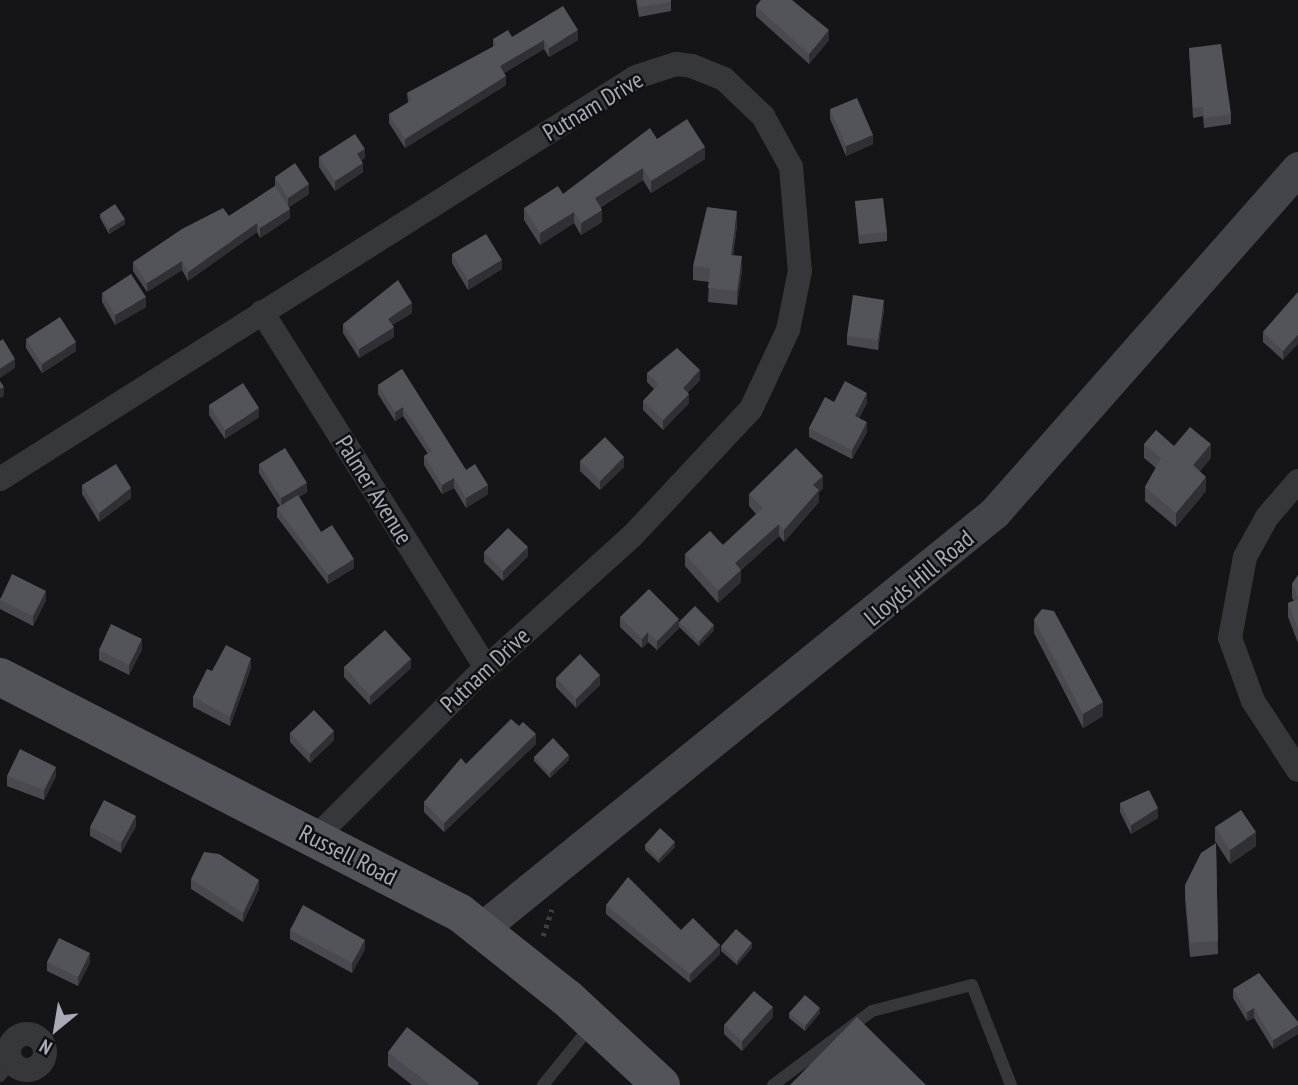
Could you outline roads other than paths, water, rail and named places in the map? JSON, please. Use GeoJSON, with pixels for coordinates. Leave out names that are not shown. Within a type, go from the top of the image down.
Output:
{"type":"FeatureCollection","features":[{"type":"Feature","properties":{"kind":"main road","name":"Lloyds Hill Road"},"geometry":{"type":"LineString","coordinates":[[482,928],[994,513],[1298,168]]}},
{"type":"Feature","properties":{"kind":"main road","name":"Russell Road"},"geometry":{"type":"LineString","coordinates":[[0,677],[315,838],[482,928],[594,1023],[661,1085]]}},
{"type":"Feature","properties":{"kind":"street","name":"Putnam Drive"},"geometry":{"type":"LineString","coordinates":[[0,479],[636,77],[663,66],[692,66],[724,79],[779,138],[795,195],[800,271],[788,330],[758,398],[730,436],[632,536],[486,668],[315,838]]}},
{"type":"Feature","properties":{"kind":"street","name":"Palmer Avenue"},"geometry":{"type":"LineString","coordinates":[[262,312],[486,668]]}},
{"type":"Feature","properties":{"kind":"street"},"geometry":{"type":"LineString","coordinates":[[1298,481],[1267,517],[1245,557],[1230,638],[1252,701],[1298,770]]}},
{"type":"Feature","properties":{"kind":"lane"},"geometry":{"type":"LineString","coordinates":[[773,1085],[872,1011],[972,985],[1011,1085]]}},
{"type":"Feature","properties":{"kind":"lane"},"geometry":{"type":"LineString","coordinates":[[543,1085],[594,1023]]}}]}
